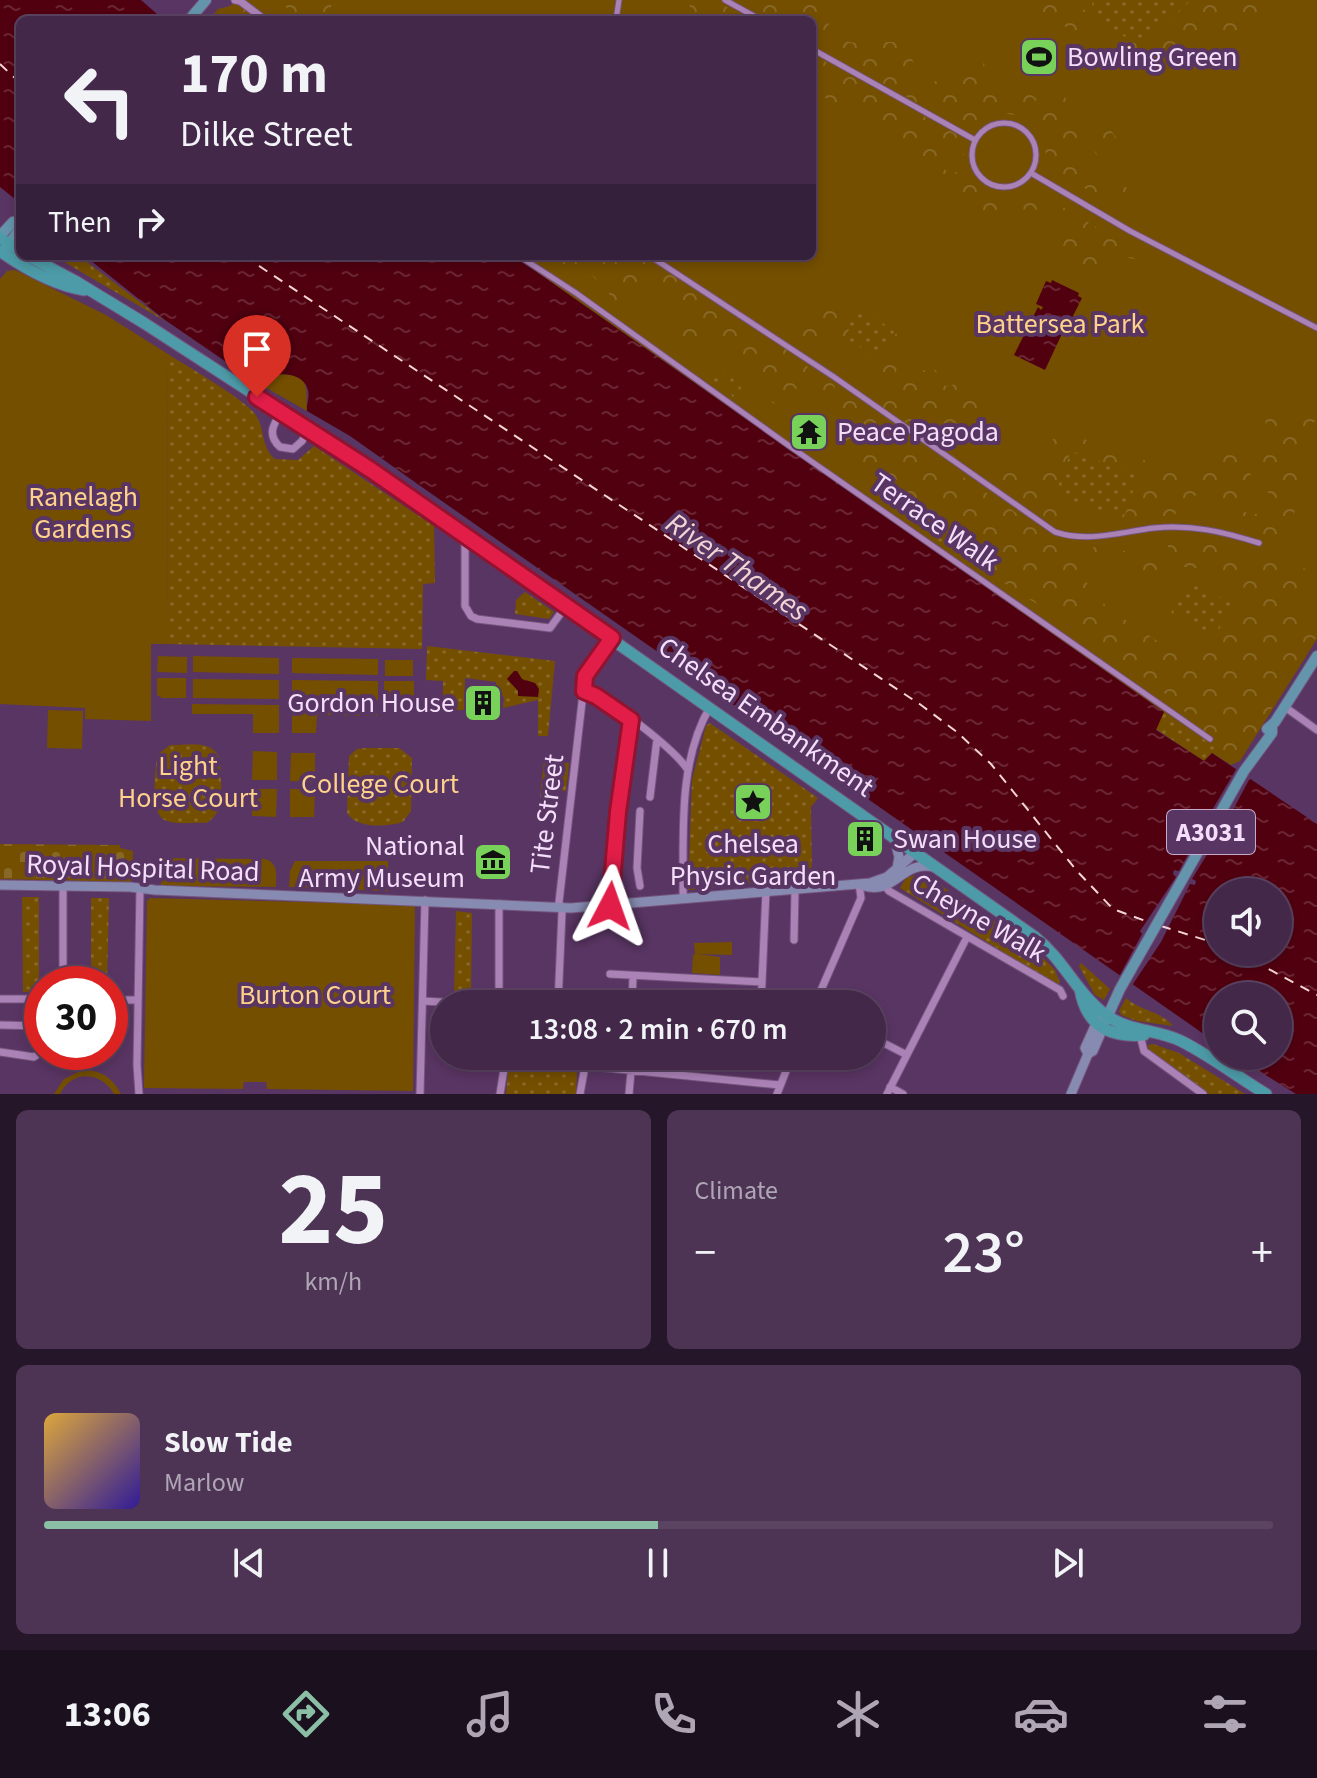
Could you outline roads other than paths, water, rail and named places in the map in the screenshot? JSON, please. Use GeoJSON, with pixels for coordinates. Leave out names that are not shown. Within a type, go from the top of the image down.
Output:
{"type":"FeatureCollection","features":[{"type":"Feature","properties":{"kind":"highway"},"geometry":{"type":"LineString","coordinates":[[24,260],[71,287],[89,291]]}},
{"type":"Feature","properties":{"kind":"highway"},"geometry":{"type":"LineString","coordinates":[[35,260],[89,291]]}},
{"type":"Feature","properties":{"kind":"highway","name":"Chelsea Embankment"},"geometry":{"type":"LineString","coordinates":[[89,291],[309,429],[465,535],[1035,937],[1054,953],[1102,1020],[1146,1035],[1183,1042],[1266,1094]]}},
{"type":"Feature","properties":{"kind":"main road"},"geometry":{"type":"LineString","coordinates":[[193,16],[206,0]]}},
{"type":"Feature","properties":{"kind":"main road"},"geometry":{"type":"LineString","coordinates":[[2,247],[16,230]]}},
{"type":"Feature","properties":{"kind":"main road","name":"A3031"},"geometry":{"type":"LineString","coordinates":[[1102,1020],[1259,747],[1258,743],[1267,728],[1272,727],[1317,656]]}},
{"type":"Feature","properties":{"kind":"main road"},"geometry":{"type":"LineString","coordinates":[[894,836],[899,857],[897,869]]}},
{"type":"Feature","properties":{"kind":"main road","name":"Royal Hospital Road"},"geometry":{"type":"LineString","coordinates":[[882,884],[916,852]]}},
{"type":"Feature","properties":{"kind":"main road","name":"Royal Hospital Road"},"geometry":{"type":"LineString","coordinates":[[0,885],[140,888],[560,908],[882,884],[913,867],[923,865],[941,870]]}},
{"type":"Feature","properties":{"kind":"main road"},"geometry":{"type":"LineString","coordinates":[[1071,1094],[1088,1054],[1093,1051],[1102,1020]]}},
{"type":"Feature","properties":{"kind":"street"},"geometry":{"type":"LineString","coordinates":[[239,0],[260,16]]}},
{"type":"Feature","properties":{"kind":"street"},"geometry":{"type":"LineString","coordinates":[[725,0],[754,16]]}},
{"type":"Feature","properties":{"kind":"street"},"geometry":{"type":"LineString","coordinates":[[816,51],[975,140]]}},
{"type":"Feature","properties":{"kind":"street"},"geometry":{"type":"LineString","coordinates":[[997,123],[1015,124],[1030,136],[1036,154],[1031,173],[1011,186],[990,184],[975,169],[972,159],[975,140],[981,132],[997,123]]}},
{"type":"Feature","properties":{"kind":"street"},"geometry":{"type":"LineString","coordinates":[[1031,173],[1130,231],[1317,328]]}},
{"type":"Feature","properties":{"kind":"street","name":"Terrace Walk"},"geometry":{"type":"LineString","coordinates":[[525,260],[1210,739]]}},
{"type":"Feature","properties":{"kind":"street"},"geometry":{"type":"LineString","coordinates":[[656,260],[834,377],[1055,532],[1095,538],[1154,528],[1199,528],[1221,531],[1259,543]]}},
{"type":"Feature","properties":{"kind":"street"},"geometry":{"type":"LineString","coordinates":[[281,412],[271,430],[273,440],[280,447],[293,449],[309,429]]}},
{"type":"Feature","properties":{"kind":"street"},"geometry":{"type":"LineString","coordinates":[[465,535],[465,606],[471,616],[550,628],[566,606]]}},
{"type":"Feature","properties":{"kind":"street","name":"Tite Street"},"geometry":{"type":"LineString","coordinates":[[558,990],[560,908],[585,676],[612,638]]}},
{"type":"Feature","properties":{"kind":"street"},"geometry":{"type":"LineString","coordinates":[[584,691],[596,696],[657,739],[688,770]]}},
{"type":"Feature","properties":{"kind":"street"},"geometry":{"type":"LineString","coordinates":[[683,899],[688,770],[700,725],[710,707]]}},
{"type":"Feature","properties":{"kind":"street"},"geometry":{"type":"LineString","coordinates":[[1285,707],[1317,730]]}},
{"type":"Feature","properties":{"kind":"street"},"geometry":{"type":"LineString","coordinates":[[610,906],[618,812],[631,720]]}},
{"type":"Feature","properties":{"kind":"street"},"geometry":{"type":"LineString","coordinates":[[650,797],[657,739]]}},
{"type":"Feature","properties":{"kind":"street"},"geometry":{"type":"LineString","coordinates":[[640,811],[637,868],[640,886]]}},
{"type":"Feature","properties":{"kind":"street"},"geometry":{"type":"LineString","coordinates":[[821,990],[861,898],[859,884]]}},
{"type":"Feature","properties":{"kind":"street","name":"Cheyne Walk"},"geometry":{"type":"LineString","coordinates":[[882,884],[1062,993],[1069,985],[1070,973]]}},
{"type":"Feature","properties":{"kind":"street"},"geometry":{"type":"LineString","coordinates":[[63,886],[63,966]]}},
{"type":"Feature","properties":{"kind":"street"},"geometry":{"type":"LineString","coordinates":[[139,1094],[137,1000],[140,888]]}},
{"type":"Feature","properties":{"kind":"street"},"geometry":{"type":"LineString","coordinates":[[794,940],[795,889]]}},
{"type":"Feature","properties":{"kind":"street"},"geometry":{"type":"LineString","coordinates":[[762,990],[766,891]]}},
{"type":"Feature","properties":{"kind":"street"},"geometry":{"type":"LineString","coordinates":[[420,1094],[425,900]]}},
{"type":"Feature","properties":{"kind":"street"},"geometry":{"type":"LineString","coordinates":[[499,904],[499,990]]}},
{"type":"Feature","properties":{"kind":"street"},"geometry":{"type":"LineString","coordinates":[[903,1094],[888,1090],[967,937]]}},
{"type":"Feature","properties":{"kind":"street"},"geometry":{"type":"LineString","coordinates":[[610,974],[762,982]]}},
{"type":"Feature","properties":{"kind":"street"},"geometry":{"type":"LineString","coordinates":[[632,990],[633,976]]}},
{"type":"Feature","properties":{"kind":"street"},"geometry":{"type":"LineString","coordinates":[[0,1007],[0,999],[24,999]]}},
{"type":"Feature","properties":{"kind":"street"},"geometry":{"type":"LineString","coordinates":[[128,1000],[137,1000]]}},
{"type":"Feature","properties":{"kind":"street"},"geometry":{"type":"LineString","coordinates":[[423,1001],[430,1001]]}},
{"type":"Feature","properties":{"kind":"street"},"geometry":{"type":"LineString","coordinates":[[0,1025],[24,1026]]}},
{"type":"Feature","properties":{"kind":"street"},"geometry":{"type":"LineString","coordinates":[[1146,1035],[1144,1051],[1203,1094]]}},
{"type":"Feature","properties":{"kind":"street"},"geometry":{"type":"LineString","coordinates":[[886,1044],[905,1054]]}},
{"type":"Feature","properties":{"kind":"street"},"geometry":{"type":"LineString","coordinates":[[0,1052],[24,1056]]}},
{"type":"Feature","properties":{"kind":"street"},"geometry":{"type":"LineString","coordinates":[[500,1094],[504,1070]]}},
{"type":"Feature","properties":{"kind":"street"},"geometry":{"type":"LineString","coordinates":[[580,1094],[584,1070]]}},
{"type":"Feature","properties":{"kind":"street"},"geometry":{"type":"LineString","coordinates":[[622,1070],[780,1085]]}},
{"type":"Feature","properties":{"kind":"street"},"geometry":{"type":"LineString","coordinates":[[777,1094],[786,1070]]}},
{"type":"Feature","properties":{"kind":"street"},"geometry":{"type":"LineString","coordinates":[[629,1094],[631,1071]]}},
{"type":"Feature","properties":{"kind":"water"},"geometry":{"type":"Polygon","coordinates":[[[0,0],[141,0],[158,16],[16,16],[16,200],[0,187],[0,0]]]}},
{"type":"Feature","properties":{"kind":"water","name":"River Thames"},"geometry":{"type":"Polygon","coordinates":[[[90,260],[520,260],[1164,712],[1156,730],[1204,761],[1212,753],[1317,824],[1317,1094],[1296,1094],[1257,1070],[1292,1070],[1292,982],[1204,982],[1204,1034],[350,436],[307,411],[308,390],[299,378],[284,374],[254,381],[165,320],[90,260]]]}},
{"type":"Feature","properties":{"kind":"water"},"geometry":{"type":"Polygon","coordinates":[[[1052,280],[1079,293],[1078,296],[1082,298],[1071,320],[1064,316],[1062,320],[1068,321],[1045,370],[1014,355],[1038,307],[1041,310],[1043,307],[1036,304],[1046,281],[1051,283],[1052,280]]]}},
{"type":"Feature","properties":{"kind":"water"},"geometry":{"type":"Polygon","coordinates":[[[514,671],[522,679],[535,683],[539,689],[538,697],[518,696],[518,691],[507,679],[514,671]]]}},
{"type":"Feature","properties":{"kind":"place","name":"Bowling Green"},"geometry":{"type":"Point","coordinates":[1039,57]}},
{"type":"Feature","properties":{"kind":"place","name":"Peace Pagoda"},"geometry":{"type":"Point","coordinates":[809,432]}},
{"type":"Feature","properties":{"kind":"place","name":"Gordon House"},"geometry":{"type":"Point","coordinates":[483,703]}},
{"type":"Feature","properties":{"kind":"place","name":"Chelsea Physic Garden"},"geometry":{"type":"Point","coordinates":[753,802]}},
{"type":"Feature","properties":{"kind":"place","name":"Swan House"},"geometry":{"type":"Point","coordinates":[865,839]}},
{"type":"Feature","properties":{"kind":"place","name":"National Army Museum"},"geometry":{"type":"Point","coordinates":[493,862]}},
{"type":"Feature","properties":{"kind":"park label","name":"Battersea Park"},"geometry":{"type":"Point","coordinates":[1060,324]}},
{"type":"Feature","properties":{"kind":"park label","name":"Ranelagh Gardens"},"geometry":{"type":"Point","coordinates":[83,513]}},
{"type":"Feature","properties":{"kind":"park label","name":"Light Horse Court"},"geometry":{"type":"Point","coordinates":[188,782]}},
{"type":"Feature","properties":{"kind":"park label","name":"College Court"},"geometry":{"type":"Point","coordinates":[380,784]}},
{"type":"Feature","properties":{"kind":"park label","name":"Burton Court"},"geometry":{"type":"Point","coordinates":[315,995]}}]}
